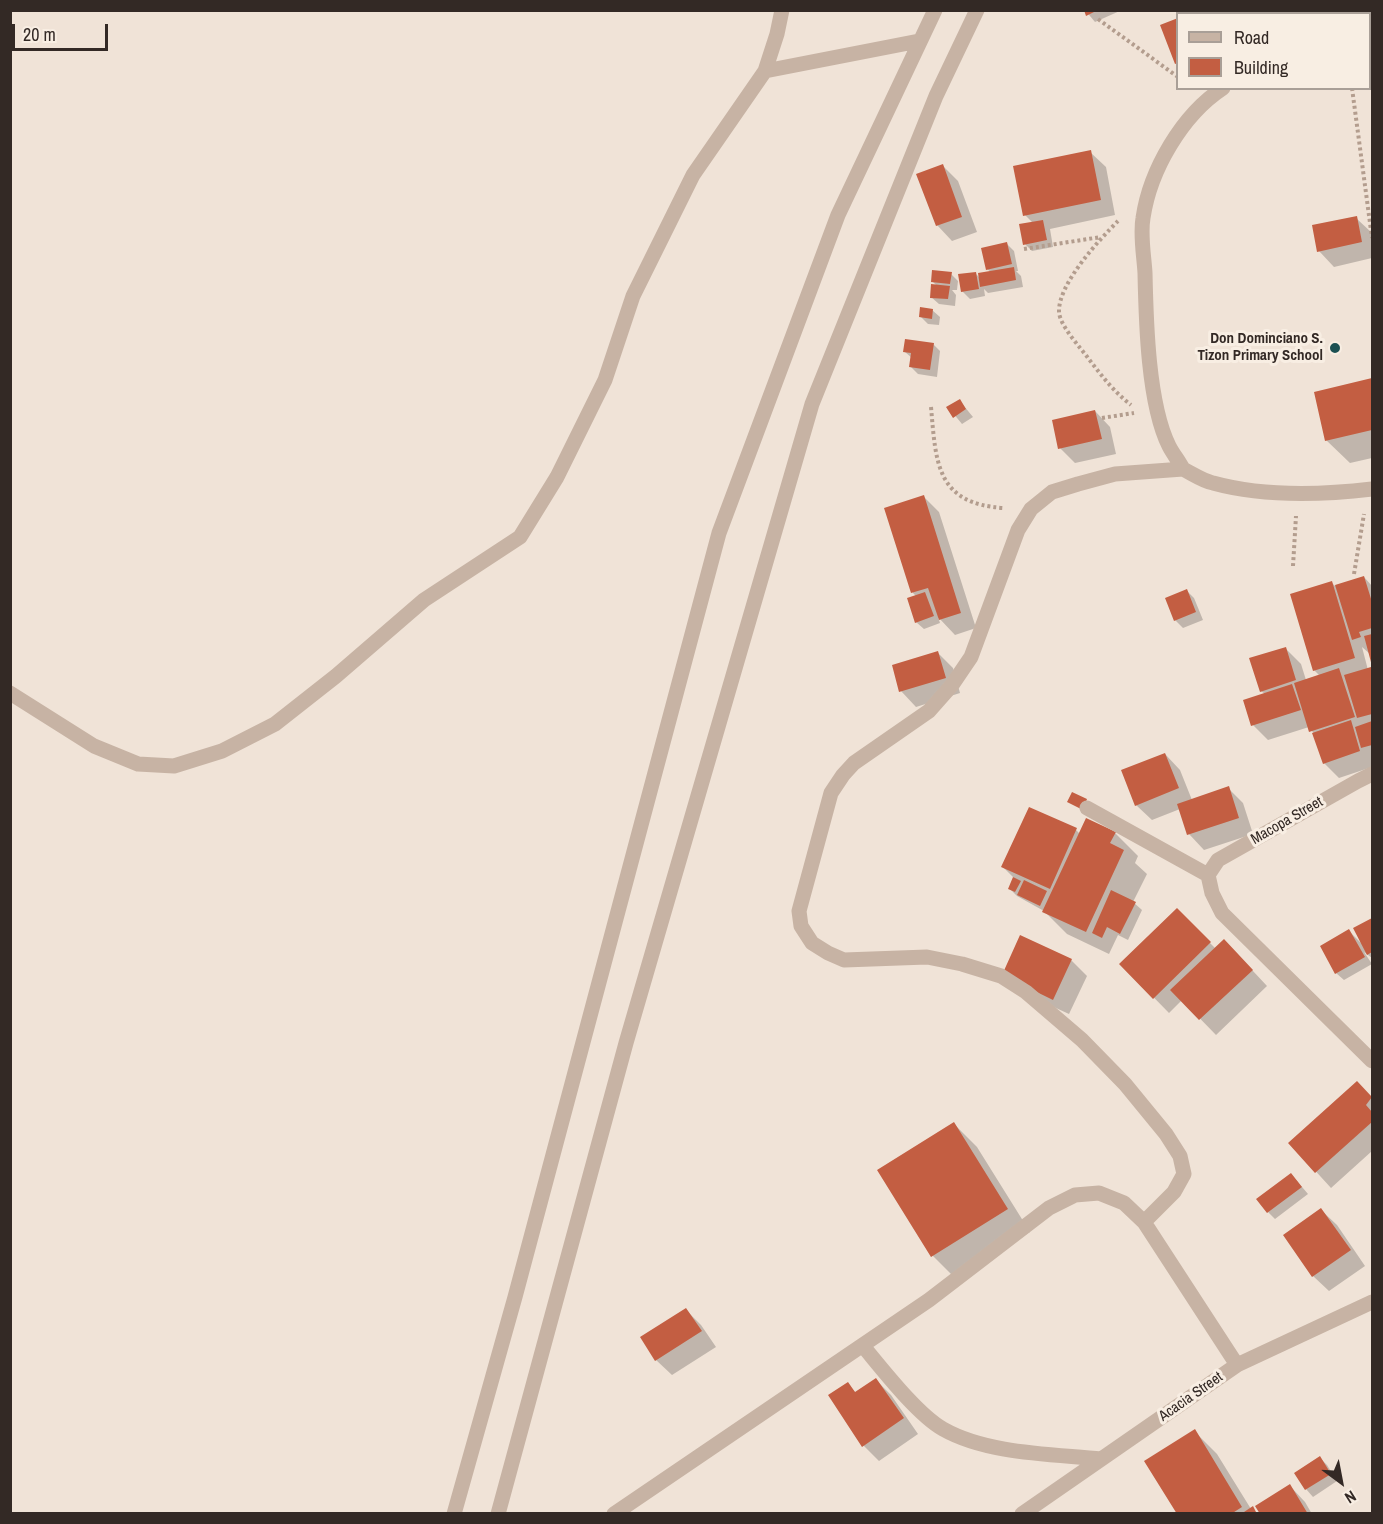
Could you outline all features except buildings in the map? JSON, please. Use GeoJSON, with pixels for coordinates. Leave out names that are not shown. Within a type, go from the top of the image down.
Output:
{"type":"FeatureCollection","features":[{"type":"Feature","properties":{"kind":"street"},"geometry":{"type":"LineString","coordinates":[[10,693],[94,746],[138,764],[174,766],[222,750],[275,724],[336,676],[424,600],[520,537],[557,477],[605,380],[633,296],[693,174],[765,71],[782,10]]}},
{"type":"Feature","properties":{"kind":"street"},"geometry":{"type":"LineString","coordinates":[[454,1514],[515,1297],[719,533],[838,215],[935,10]]}},
{"type":"Feature","properties":{"kind":"street"},"geometry":{"type":"LineString","coordinates":[[498,1514],[627,1043],[812,404],[936,96],[977,10]]}},
{"type":"Feature","properties":{"kind":"street"},"geometry":{"type":"LineString","coordinates":[[765,71],[919,41]]}},
{"type":"Feature","properties":{"kind":"street"},"geometry":{"type":"LineString","coordinates":[[1183,469],[1168,445],[1159,417],[1151,369],[1143,220],[1150,189],[1165,156],[1184,127],[1208,98],[1220,90]]}},
{"type":"Feature","properties":{"kind":"street"},"geometry":{"type":"LineString","coordinates":[[1144,1222],[1174,1192],[1184,1174],[1180,1156],[1166,1134],[1131,1091],[1082,1040],[1026,992],[1001,976],[962,964],[927,957],[844,960],[813,943],[801,926],[799,911],[831,793],[854,763],[929,711],[952,685],[971,657],[1018,530],[1032,509],[1052,492],[1115,474],[1183,469],[1211,483],[1297,494],[1371,489]]}},
{"type":"Feature","properties":{"kind":"street","name":"Macopa Street"},"geometry":{"type":"LineString","coordinates":[[1208,875],[1218,860],[1372,774]]}},
{"type":"Feature","properties":{"kind":"street"},"geometry":{"type":"LineString","coordinates":[[1087,808],[1208,875],[1212,893],[1222,913],[1372,1061]]}},
{"type":"Feature","properties":{"kind":"street"},"geometry":{"type":"LineString","coordinates":[[614,1514],[929,1300],[1049,1208],[1075,1195],[1099,1193],[1124,1203],[1144,1222],[1237,1365]]}},
{"type":"Feature","properties":{"kind":"street","name":"Acacia Street"},"geometry":{"type":"LineString","coordinates":[[1022,1514],[1237,1365],[1372,1302]]}},
{"type":"Feature","properties":{"kind":"street"},"geometry":{"type":"LineString","coordinates":[[863,1346],[893,1382],[941,1428],[985,1446],[1101,1459]]}},
{"type":"Feature","properties":{"kind":"path"},"geometry":{"type":"LineString","coordinates":[[1098,20],[1176,76]]}},
{"type":"Feature","properties":{"kind":"path"},"geometry":{"type":"LineString","coordinates":[[1352,90],[1372,238]]}},
{"type":"Feature","properties":{"kind":"path"},"geometry":{"type":"LineString","coordinates":[[1102,418],[1140,412],[1120,397],[1067,331],[1059,313],[1061,298],[1071,278],[1102,237],[1150,189]]}},
{"type":"Feature","properties":{"kind":"path"},"geometry":{"type":"LineString","coordinates":[[1024,249],[1102,237]]}},
{"type":"Feature","properties":{"kind":"path"},"geometry":{"type":"LineString","coordinates":[[931,407],[935,450],[940,470],[950,488],[964,500],[982,507],[1032,509]]}},
{"type":"Feature","properties":{"kind":"path"},"geometry":{"type":"LineString","coordinates":[[1354,574],[1371,489]]}},
{"type":"Feature","properties":{"kind":"path"},"geometry":{"type":"LineString","coordinates":[[1293,566],[1297,494]]}},
{"type":"Feature","properties":{"kind":"place","name":"Don Dominciano S. Tizon Primary School"},"geometry":{"type":"Point","coordinates":[1335,348]}}]}
